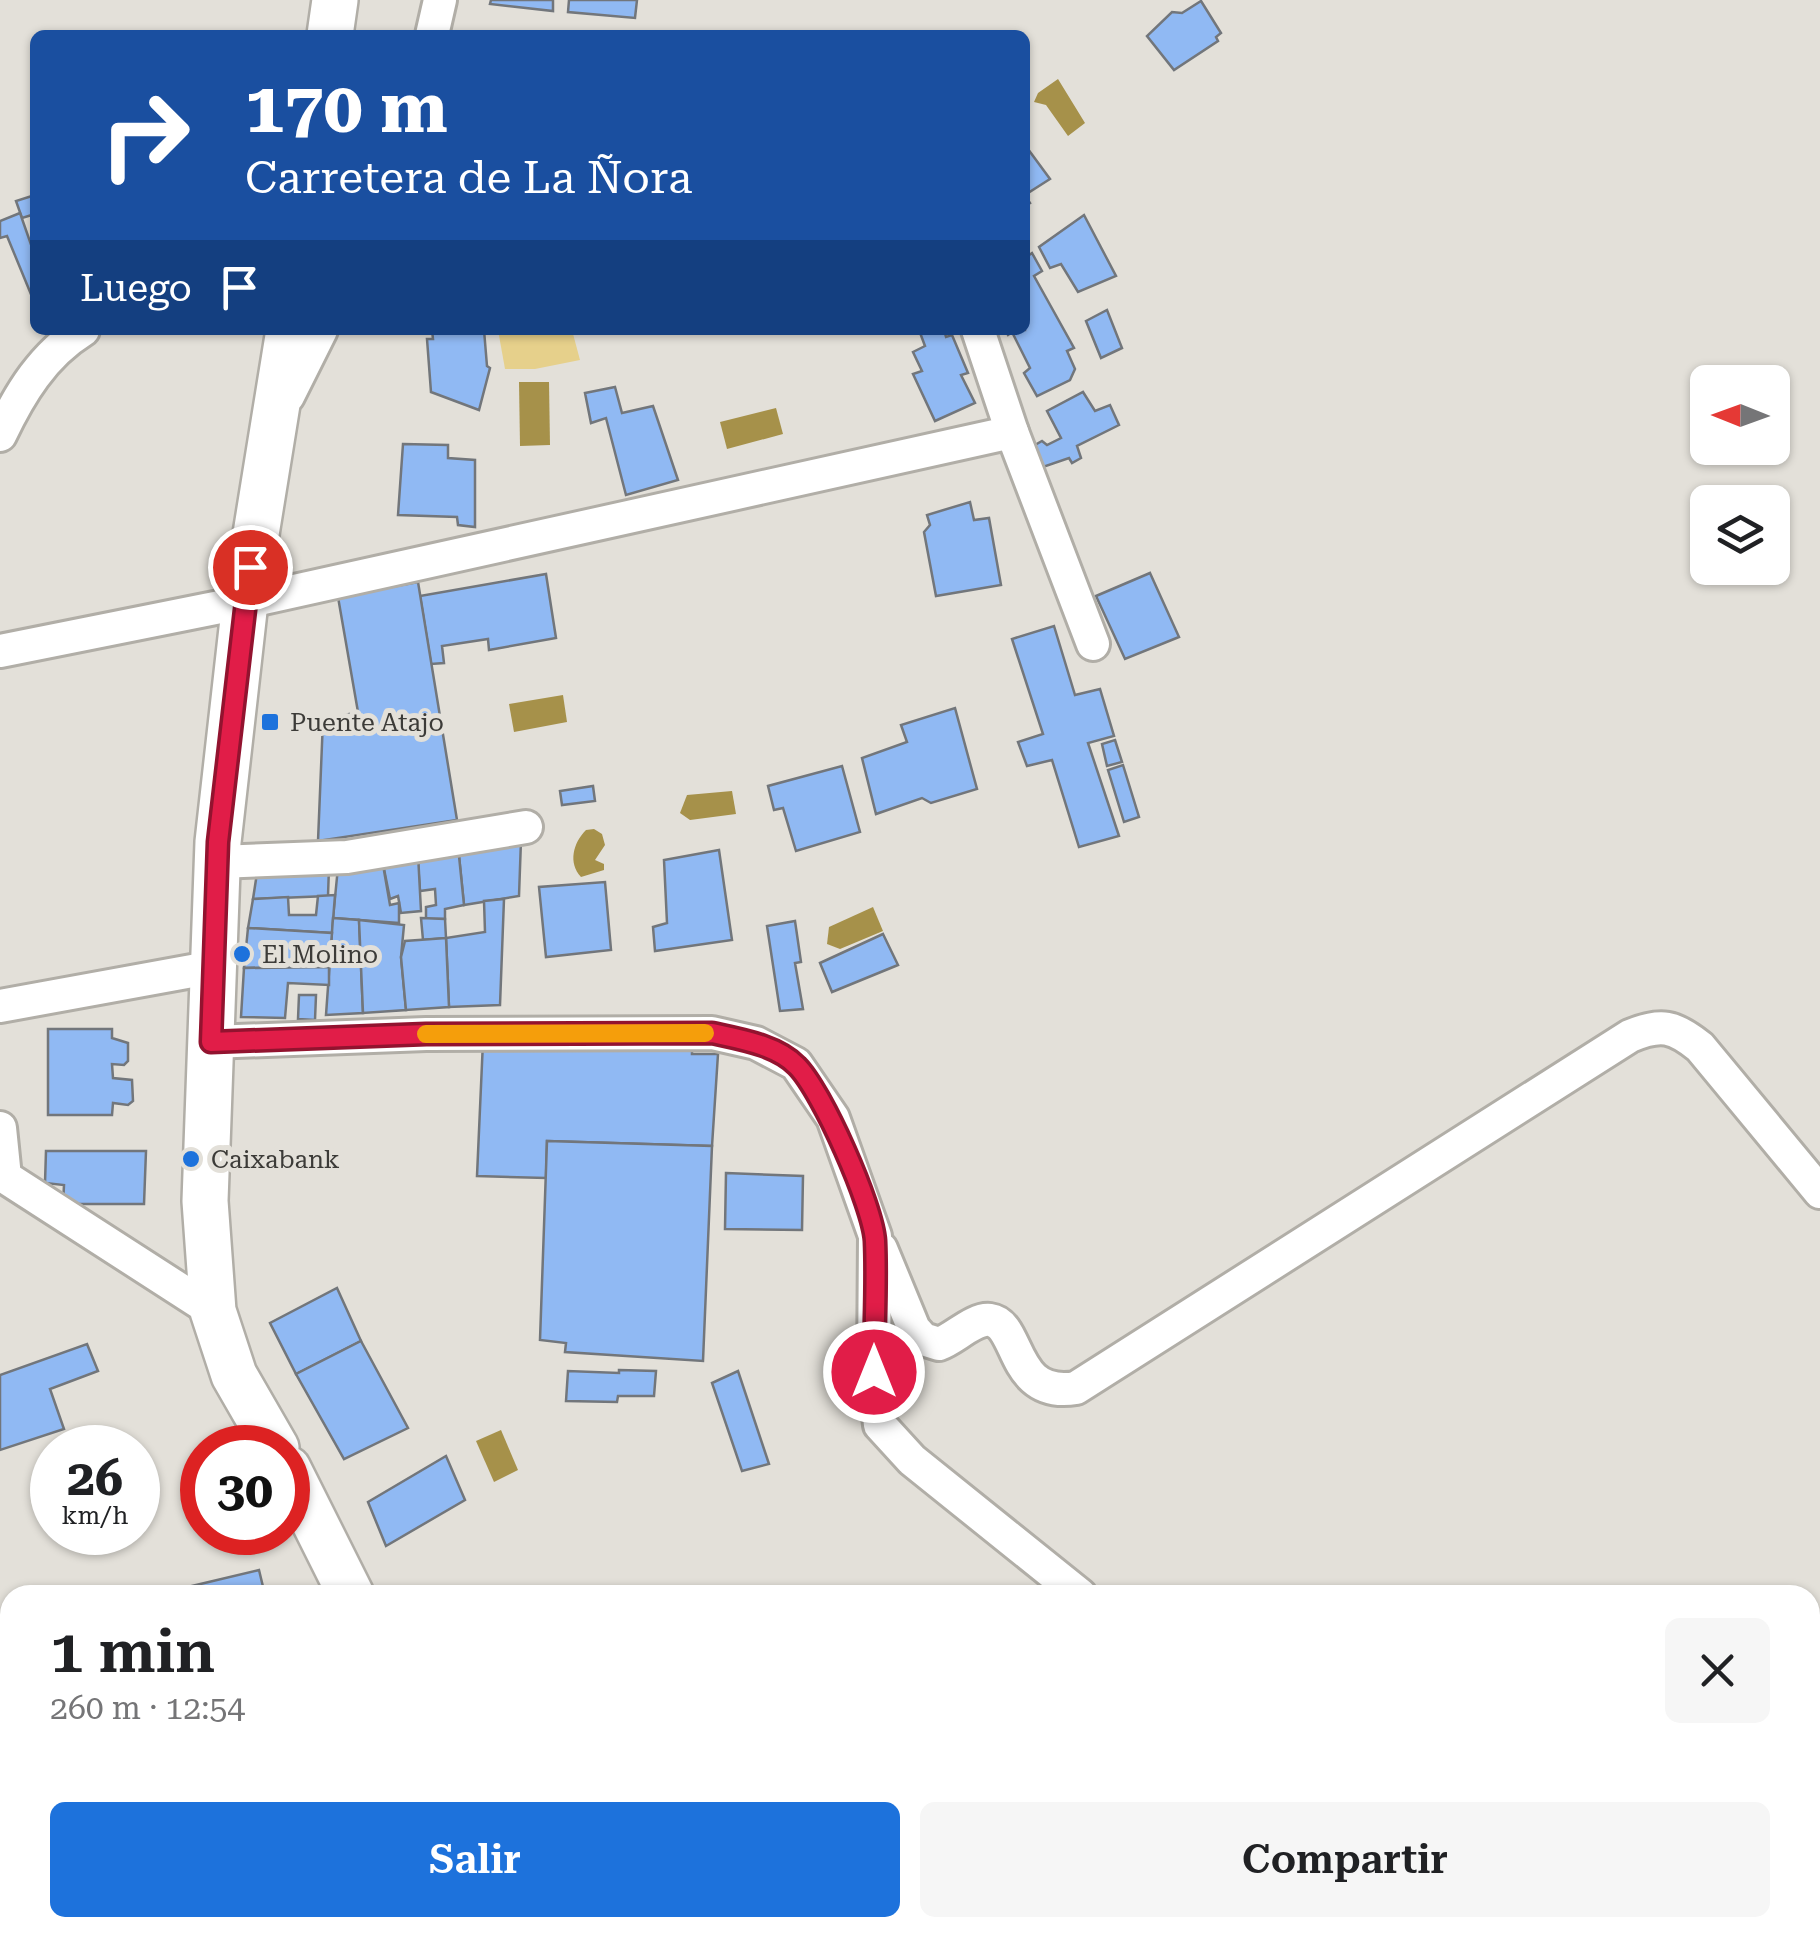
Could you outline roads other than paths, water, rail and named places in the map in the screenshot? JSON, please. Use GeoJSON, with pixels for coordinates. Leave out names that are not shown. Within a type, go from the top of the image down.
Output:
{"type":"FeatureCollection","features":[{"type":"Feature","properties":{"kind":"main road"},"geometry":{"type":"LineString","coordinates":[[331,30],[335,0]]}},
{"type":"Feature","properties":{"kind":"main road"},"geometry":{"type":"LineString","coordinates":[[263,1425],[234,1375],[213,1310],[205,1201],[218,862],[245,602],[288,335]]}},
{"type":"Feature","properties":{"kind":"main road"},"geometry":{"type":"LineString","coordinates":[[310,1512],[346,1585]]}},
{"type":"Feature","properties":{"kind":"street"},"geometry":{"type":"LineString","coordinates":[[433,30],[440,0]]}},
{"type":"Feature","properties":{"kind":"street"},"geometry":{"type":"LineString","coordinates":[[0,435],[33,376],[76,335]]}},
{"type":"Feature","properties":{"kind":"street"},"geometry":{"type":"LineString","coordinates":[[273,427],[319,335]]}},
{"type":"Feature","properties":{"kind":"street"},"geometry":{"type":"LineString","coordinates":[[980,335],[1012,432],[1093,644]]}},
{"type":"Feature","properties":{"kind":"street"},"geometry":{"type":"LineString","coordinates":[[0,650],[245,602],[1012,432]]}},
{"type":"Feature","properties":{"kind":"street"},"geometry":{"type":"LineString","coordinates":[[218,862],[347,857],[526,826]]}},
{"type":"Feature","properties":{"kind":"street"},"geometry":{"type":"LineString","coordinates":[[0,1006],[214,968]]}},
{"type":"Feature","properties":{"kind":"street"},"geometry":{"type":"LineString","coordinates":[[874,1372],[880,1355],[893,1338],[940,1344],[984,1320],[992,1320],[1000,1325],[1014,1352],[1042,1386],[1052,1390],[1076,1388],[1630,1036],[1652,1027],[1680,1031],[1700,1047],[1820,1192]]}},
{"type":"Feature","properties":{"kind":"street"},"geometry":{"type":"LineString","coordinates":[[211,1042],[426,1034],[712,1033],[756,1043],[796,1064],[832,1118],[875,1236],[914,1329],[923,1339]]}},
{"type":"Feature","properties":{"kind":"street"},"geometry":{"type":"LineString","coordinates":[[0,1128],[6,1177],[213,1310]]}},
{"type":"Feature","properties":{"kind":"street"},"geometry":{"type":"LineString","coordinates":[[875,1236],[874,1372],[880,1425],[896,1444],[1068,1585]]}},
{"type":"Feature","properties":{"kind":"place","name":"Puente Atajo"},"geometry":{"type":"Point","coordinates":[270,722]}},
{"type":"Feature","properties":{"kind":"place","name":"El Molino"},"geometry":{"type":"Point","coordinates":[242,954]}},
{"type":"Feature","properties":{"kind":"place","name":"Caixabank"},"geometry":{"type":"Point","coordinates":[191,1159]}}]}
